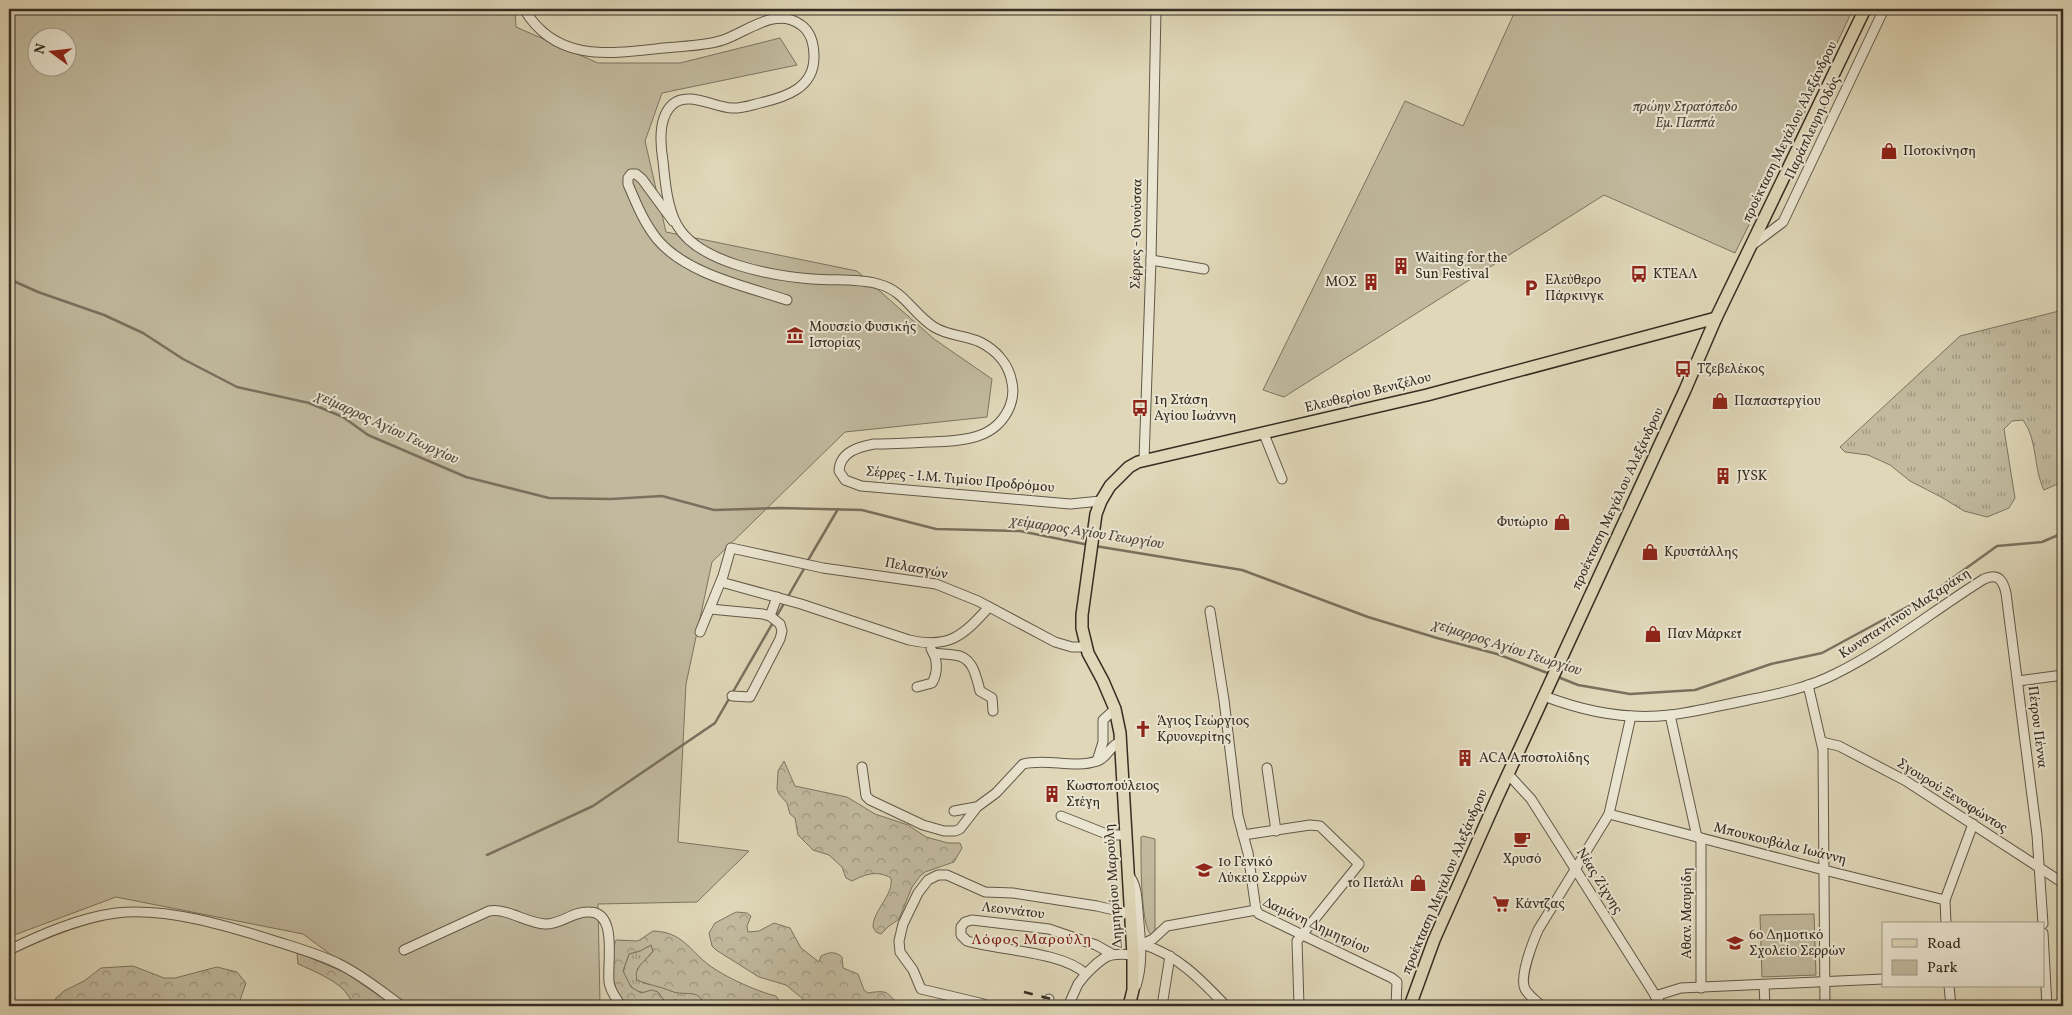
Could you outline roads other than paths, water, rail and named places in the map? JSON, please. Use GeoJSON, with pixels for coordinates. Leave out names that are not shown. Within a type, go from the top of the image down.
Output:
{"type":"FeatureCollection","features":[{"type":"Feature","properties":{"kind":"main road","name":"προέκταση Μεγάλου Αλεξάνδρου"},"geometry":{"type":"LineString","coordinates":[[1410,1006],[1434,940],[1562,656],[1686,390],[1716,318],[1865,9]]}},
{"type":"Feature","properties":{"kind":"main road","name":"Ελευθερίου Βενιζέλου"},"geometry":{"type":"LineString","coordinates":[[1089,562],[1096,514],[1101,501],[1110,486],[1121,474],[1134,464],[1144,460],[1264,434],[1427,395],[1716,318]]}},
{"type":"Feature","properties":{"kind":"main road","name":"Δημητρίου Μαρούλη"},"geometry":{"type":"LineString","coordinates":[[1089,562],[1081,622],[1086,647],[1115,709],[1120,742],[1133,954],[1133,990],[1129,1006]]}},
{"type":"Feature","properties":{"kind":"street","name":"Σέρρες - Ι.Μ. Τιμίου Προδρόμου"},"geometry":{"type":"LineString","coordinates":[[524,9],[534,24],[545,35],[565,46],[594,53],[706,44],[722,40],[752,26],[781,18],[793,20],[808,32],[813,44],[813,68],[807,80],[794,93],[734,108],[694,99],[683,99],[673,104],[667,112],[662,130],[663,160],[672,214],[676,222],[686,237],[715,257],[755,270],[805,278],[870,282],[888,287],[902,296],[936,329],[978,341],[989,347],[1004,362],[1012,380],[1013,397],[1006,415],[996,426],[984,434],[965,440],[874,444],[859,447],[848,453],[841,462],[839,471],[845,480],[861,486],[1070,504],[1101,501]]}},
{"type":"Feature","properties":{"kind":"street","name":"Σέρρες - Οινούσσα"},"geometry":{"type":"LineString","coordinates":[[1144,460],[1151,260],[1156,9]]}},
{"type":"Feature","properties":{"kind":"street","name":"Παράπλευρη Οδός"},"geometry":{"type":"LineString","coordinates":[[1751,246],[1783,222],[1884,9]]}},
{"type":"Feature","properties":{"kind":"street"},"geometry":{"type":"LineString","coordinates":[[676,222],[668,216],[642,179],[636,174],[631,174],[628,178],[628,184],[646,223],[661,244],[673,255],[687,264],[715,276],[787,300]]}},
{"type":"Feature","properties":{"kind":"street"},"geometry":{"type":"LineString","coordinates":[[1151,260],[1204,269]]}},
{"type":"Feature","properties":{"kind":"street"},"geometry":{"type":"LineString","coordinates":[[1264,434],[1282,479]]}},
{"type":"Feature","properties":{"kind":"street","name":"Πελασγών"},"geometry":{"type":"LineString","coordinates":[[720,582],[731,548],[823,568],[936,584],[988,607],[1055,642],[1072,647],[1086,647]]}},
{"type":"Feature","properties":{"kind":"street","name":"Πέτρου Πέννα"},"geometry":{"type":"LineString","coordinates":[[1988,577],[1999,578],[2005,587],[2040,867],[2043,922]]}},
{"type":"Feature","properties":{"kind":"street","name":"Κωνσταντίνου Μαζαράκη"},"geometry":{"type":"LineString","coordinates":[[1546,692],[1591,710],[1630,716],[1670,715],[1758,698],[1808,685],[1834,675],[1888,644],[1988,577]]}},
{"type":"Feature","properties":{"kind":"street"},"geometry":{"type":"LineString","coordinates":[[700,632],[720,582],[777,597],[926,644],[944,643],[957,638],[988,607]]}},
{"type":"Feature","properties":{"kind":"street"},"geometry":{"type":"LineString","coordinates":[[770,616],[777,597]]}},
{"type":"Feature","properties":{"kind":"street"},"geometry":{"type":"LineString","coordinates":[[710,608],[770,616],[780,624],[782,631],[780,639],[750,698],[732,696]]}},
{"type":"Feature","properties":{"kind":"street"},"geometry":{"type":"LineString","coordinates":[[1210,611],[1224,700],[1238,816],[1249,858],[1256,910]]}},
{"type":"Feature","properties":{"kind":"street"},"geometry":{"type":"LineString","coordinates":[[916,687],[932,683],[935,678],[936,662],[933,652],[926,644]]}},
{"type":"Feature","properties":{"kind":"street"},"geometry":{"type":"LineString","coordinates":[[933,652],[962,656],[968,661],[973,667],[980,691],[992,698],[993,711]]}},
{"type":"Feature","properties":{"kind":"street"},"geometry":{"type":"LineString","coordinates":[[2018,681],[2063,675]]}},
{"type":"Feature","properties":{"kind":"street"},"geometry":{"type":"LineString","coordinates":[[1808,685],[1822,742],[1824,1006]]}},
{"type":"Feature","properties":{"kind":"street"},"geometry":{"type":"LineString","coordinates":[[1097,761],[1103,742],[1103,720],[1115,709]]}},
{"type":"Feature","properties":{"kind":"street","name":"Αθαν. Μαυρίδη"},"geometry":{"type":"LineString","coordinates":[[1670,715],[1699,838],[1702,988]]}},
{"type":"Feature","properties":{"kind":"street"},"geometry":{"type":"LineString","coordinates":[[1542,1006],[1526,990],[1524,974],[1538,930],[1609,814],[1630,716]]}},
{"type":"Feature","properties":{"kind":"street"},"geometry":{"type":"LineString","coordinates":[[862,767],[866,796],[870,800],[923,824],[944,831],[957,831],[977,807],[996,793],[1023,764],[1097,761],[1104,758],[1114,745],[1120,742]]}},
{"type":"Feature","properties":{"kind":"street","name":"Σγουρού Ξενοφώντος"},"geometry":{"type":"LineString","coordinates":[[1822,742],[1839,746],[1906,781],[2063,883]]}},
{"type":"Feature","properties":{"kind":"street"},"geometry":{"type":"LineString","coordinates":[[1267,768],[1276,831]]}},
{"type":"Feature","properties":{"kind":"street","name":"Νέας Ζίχνης"},"geometry":{"type":"LineString","coordinates":[[1508,774],[1531,799],[1662,1006]]}},
{"type":"Feature","properties":{"kind":"street"},"geometry":{"type":"LineString","coordinates":[[954,811],[977,807]]}},
{"type":"Feature","properties":{"kind":"street","name":"Μπουκουβάλα Ιωάννη"},"geometry":{"type":"LineString","coordinates":[[1609,814],[1945,900]]}},
{"type":"Feature","properties":{"kind":"street"},"geometry":{"type":"LineString","coordinates":[[1061,816],[1110,836],[1126,835]]}},
{"type":"Feature","properties":{"kind":"street"},"geometry":{"type":"LineString","coordinates":[[1946,922],[1945,900],[1973,824]]}},
{"type":"Feature","properties":{"kind":"street"},"geometry":{"type":"LineString","coordinates":[[1243,835],[1320,826],[1359,864],[1302,934],[1297,946],[1299,1006]]}},
{"type":"Feature","properties":{"kind":"street"},"geometry":{"type":"LineString","coordinates":[[984,1004],[921,989],[913,970],[900,952],[899,936],[911,906],[922,888],[932,877],[944,874],[985,892],[1013,893],[1097,906],[1131,914]]}},
{"type":"Feature","properties":{"kind":"street"},"geometry":{"type":"LineString","coordinates":[[1128,875],[1133,882],[1136,892],[1142,944],[1138,978],[1133,990]]}},
{"type":"Feature","properties":{"kind":"street","name":"Δαμάνη Δημητρίου"},"geometry":{"type":"LineString","coordinates":[[1142,944],[1156,937],[1167,926],[1256,910],[1258,914],[1396,980],[1396,1006]]}},
{"type":"Feature","properties":{"kind":"street"},"geometry":{"type":"LineString","coordinates":[[404,950],[489,911],[500,911],[547,924],[580,912],[595,912],[602,916],[608,925],[609,984],[612,994],[621,1006]]}},
{"type":"Feature","properties":{"kind":"street"},"geometry":{"type":"LineString","coordinates":[[9,950],[49,932],[103,916],[127,912],[158,914],[227,927],[312,953],[349,970],[402,1006]]}},
{"type":"Feature","properties":{"kind":"street","name":"Λεοννάτου"},"geometry":{"type":"LineString","coordinates":[[1086,974],[1077,967],[1060,960],[967,940],[961,935],[961,927],[967,920],[972,920],[1049,929],[1103,948],[1112,954],[1133,954]]}},
{"type":"Feature","properties":{"kind":"street"},"geometry":{"type":"LineString","coordinates":[[1142,944],[1170,956],[1188,968],[1226,1006]]}},
{"type":"Feature","properties":{"kind":"street"},"geometry":{"type":"LineString","coordinates":[[1069,1004],[1076,988],[1086,974],[1105,957],[1112,954]]}},
{"type":"Feature","properties":{"kind":"street"},"geometry":{"type":"LineString","coordinates":[[1162,1006],[1170,956]]}},
{"type":"Feature","properties":{"kind":"street"},"geometry":{"type":"LineString","coordinates":[[2044,971],[2047,1006]]}},
{"type":"Feature","properties":{"kind":"street"},"geometry":{"type":"LineString","coordinates":[[1655,996],[1678,989],[1882,979]]}},
{"type":"Feature","properties":{"kind":"street"},"geometry":{"type":"LineString","coordinates":[[1764,985],[1765,1006]]}},
{"type":"Feature","properties":{"kind":"street"},"geometry":{"type":"LineString","coordinates":[[1950,988],[1950,1006]]}},
{"type":"Feature","properties":{"kind":"waterway","name":"χείμαρρος Αγίου Γεωργίου"},"geometry":{"type":"LineString","coordinates":[[9,279],[38,292],[104,315],[143,333],[183,359],[237,387],[309,403],[343,417],[368,435],[466,477],[549,498],[611,499],[662,496],[714,510],[780,508],[862,510],[936,529],[1020,531],[1089,545]]}},
{"type":"Feature","properties":{"kind":"waterway"},"geometry":{"type":"LineString","coordinates":[[807,562],[838,509]]}},
{"type":"Feature","properties":{"kind":"waterway","name":"χείμαρρος Αγίου Γεωργίου"},"geometry":{"type":"LineString","coordinates":[[1558,677],[1578,685],[1630,694],[1695,690],[1771,664],[1822,653],[1929,595],[1997,546],[2042,542],[2063,533]]}},
{"type":"Feature","properties":{"kind":"waterway","name":"χείμαρρος Αγίου Γεωργίου"},"geometry":{"type":"LineString","coordinates":[[1095,546],[1242,570],[1368,617],[1497,654],[1550,674]]}},
{"type":"Feature","properties":{"kind":"waterway"},"geometry":{"type":"LineString","coordinates":[[487,855],[593,806],[715,723],[805,567]]}},
{"type":"Feature","properties":{"kind":"railway"},"geometry":{"type":"LineString","coordinates":[[1024,992],[1078,1006]]}},
{"type":"Feature","properties":{"kind":"place","name":"Ποτοκίνηση"},"geometry":{"type":"Point","coordinates":[1889,151]}},
{"type":"Feature","properties":{"kind":"place","name":"Waiting for the Sun Festival"},"geometry":{"type":"Point","coordinates":[1401,266]}},
{"type":"Feature","properties":{"kind":"place","name":"ΚΤΕΑΛ"},"geometry":{"type":"Point","coordinates":[1639,274]}},
{"type":"Feature","properties":{"kind":"place","name":"ΜΟΣ"},"geometry":{"type":"Point","coordinates":[1371,282]}},
{"type":"Feature","properties":{"kind":"place","name":"Ελεύθερο Πάρκινγκ"},"geometry":{"type":"Point","coordinates":[1531,288]}},
{"type":"Feature","properties":{"kind":"place","name":"Μουσείο Φυσικής Ιστορίας"},"geometry":{"type":"Point","coordinates":[795,335]}},
{"type":"Feature","properties":{"kind":"place","name":"Τζεβελέκος"},"geometry":{"type":"Point","coordinates":[1683,369]}},
{"type":"Feature","properties":{"kind":"place","name":"Παπαστεργίου"},"geometry":{"type":"Point","coordinates":[1720,401]}},
{"type":"Feature","properties":{"kind":"place","name":"1η Στάση Αγίου Ιωάννη"},"geometry":{"type":"Point","coordinates":[1140,408]}},
{"type":"Feature","properties":{"kind":"place","name":"JYSK"},"geometry":{"type":"Point","coordinates":[1723,476]}},
{"type":"Feature","properties":{"kind":"place","name":"Φυτώριο"},"geometry":{"type":"Point","coordinates":[1562,522]}},
{"type":"Feature","properties":{"kind":"place","name":"Κρυστάλλης"},"geometry":{"type":"Point","coordinates":[1650,552]}},
{"type":"Feature","properties":{"kind":"place","name":"Παν Μάρκετ"},"geometry":{"type":"Point","coordinates":[1653,634]}},
{"type":"Feature","properties":{"kind":"place","name":"Άγιος Γεώργιος Κρυονερίτης"},"geometry":{"type":"Point","coordinates":[1143,729]}},
{"type":"Feature","properties":{"kind":"place","name":"ACA Αποστολίδης"},"geometry":{"type":"Point","coordinates":[1465,758]}},
{"type":"Feature","properties":{"kind":"place","name":"Κωστοπούλειος Στέγη"},"geometry":{"type":"Point","coordinates":[1052,794]}},
{"type":"Feature","properties":{"kind":"place","name":"Χρυσό"},"geometry":{"type":"Point","coordinates":[1522,839]}},
{"type":"Feature","properties":{"kind":"place","name":"1ο Γενικό Λύκειο Σερρών"},"geometry":{"type":"Point","coordinates":[1204,870]}},
{"type":"Feature","properties":{"kind":"place","name":"το Πετάλι"},"geometry":{"type":"Point","coordinates":[1418,883]}},
{"type":"Feature","properties":{"kind":"place","name":"Κάντζας"},"geometry":{"type":"Point","coordinates":[1501,904]}},
{"type":"Feature","properties":{"kind":"place","name":"6ο Δημοτικό Σχολείο Σερρών"},"geometry":{"type":"Point","coordinates":[1735,943]}},
{"type":"Feature","properties":{"kind":"district","name":"Λόφος Μαρούλη"},"geometry":{"type":"Point","coordinates":[1032,940]}},
{"type":"Feature","properties":{"kind":"park label","name":"πρώην Στρατόπεδο Εμ. Παππά"},"geometry":{"type":"Point","coordinates":[1685,116]}}]}
